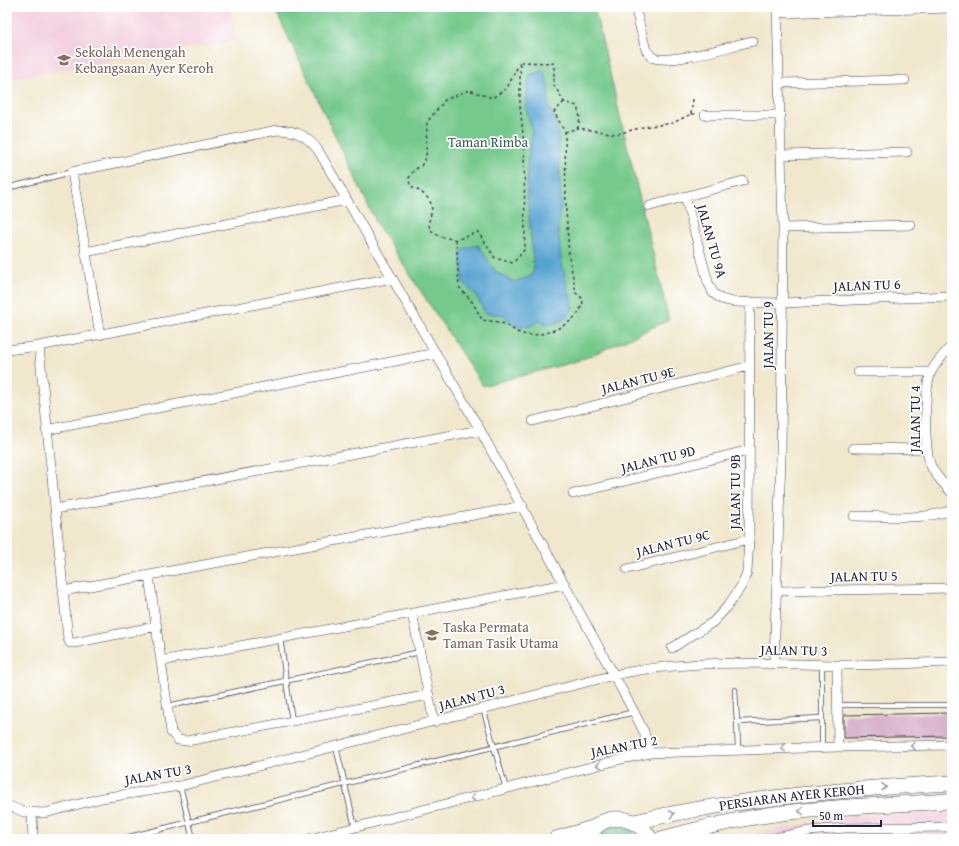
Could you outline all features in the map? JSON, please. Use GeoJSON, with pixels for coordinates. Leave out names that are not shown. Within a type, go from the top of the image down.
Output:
{"type":"FeatureCollection","features":[{"type":"Feature","properties":{"kind":"main road","name":"PERSIARAN AYER KEROH"},"geometry":{"type":"LineString","coordinates":[[634,822],[746,801],[798,794],[851,789],[952,783]]}},
{"type":"Feature","properties":{"kind":"main road","name":"PERSIARAN AYER KEROH"},"geometry":{"type":"LineString","coordinates":[[661,839],[713,825],[781,813],[853,806],[952,801]]}},
{"type":"Feature","properties":{"kind":"main road"},"geometry":{"type":"LineString","coordinates":[[556,839],[592,833],[604,821],[614,818],[624,818],[642,827],[650,839]]}},
{"type":"Feature","properties":{"kind":"street"},"geometry":{"type":"LineString","coordinates":[[635,7],[646,50],[653,58],[667,60],[752,41]]}},
{"type":"Feature","properties":{"kind":"street"},"geometry":{"type":"LineString","coordinates":[[777,10],[952,8]]}},
{"type":"Feature","properties":{"kind":"street","name":"JALAN TU 9"},"geometry":{"type":"LineString","coordinates":[[774,663],[781,457],[783,228],[777,10]]}},
{"type":"Feature","properties":{"kind":"street"},"geometry":{"type":"LineString","coordinates":[[780,83],[905,80]]}},
{"type":"Feature","properties":{"kind":"street"},"geometry":{"type":"LineString","coordinates":[[705,115],[781,115]]}},
{"type":"Feature","properties":{"kind":"street"},"geometry":{"type":"LineString","coordinates":[[100,335],[72,172],[277,130],[290,130],[301,133],[310,140],[347,200],[436,352],[523,506],[634,712],[644,732],[650,753]]}},
{"type":"Feature","properties":{"kind":"street"},"geometry":{"type":"LineString","coordinates":[[782,155],[907,152]]}},
{"type":"Feature","properties":{"kind":"street","name":"JALAN TU 9A"},"geometry":{"type":"LineString","coordinates":[[650,206],[743,181]]}},
{"type":"Feature","properties":{"kind":"street","name":"JALAN TU 9A"},"geometry":{"type":"LineString","coordinates":[[685,196],[708,282],[713,293],[727,300],[782,303]]}},
{"type":"Feature","properties":{"kind":"street"},"geometry":{"type":"LineString","coordinates":[[85,252],[347,200]]}},
{"type":"Feature","properties":{"kind":"street"},"geometry":{"type":"LineString","coordinates":[[783,228],[911,225]]}},
{"type":"Feature","properties":{"kind":"street"},"geometry":{"type":"LineString","coordinates":[[7,350],[100,335],[392,278]]}},
{"type":"Feature","properties":{"kind":"street","name":"JALAN TU 6"},"geometry":{"type":"LineString","coordinates":[[782,303],[952,296]]}},
{"type":"Feature","properties":{"kind":"street","name":"JALAN TU 9B"},"geometry":{"type":"LineString","coordinates":[[672,648],[713,622],[727,607],[742,585],[747,572],[749,539],[750,302]]}},
{"type":"Feature","properties":{"kind":"street","name":"JALAN TU 4"},"geometry":{"type":"LineString","coordinates":[[952,345],[932,372],[928,383],[926,449],[932,468],[952,493]]}},
{"type":"Feature","properties":{"kind":"street"},"geometry":{"type":"LineString","coordinates":[[38,346],[68,639],[70,643],[157,626]]}},
{"type":"Feature","properties":{"kind":"street"},"geometry":{"type":"LineString","coordinates":[[46,430],[436,352]]}},
{"type":"Feature","properties":{"kind":"street","name":"JALAN TU 9E"},"geometry":{"type":"LineString","coordinates":[[533,421],[749,366]]}},
{"type":"Feature","properties":{"kind":"street"},"geometry":{"type":"LineString","coordinates":[[858,372],[932,372]]}},
{"type":"Feature","properties":{"kind":"street"},"geometry":{"type":"LineString","coordinates":[[55,509],[480,430]]}},
{"type":"Feature","properties":{"kind":"street"},"geometry":{"type":"LineString","coordinates":[[853,448],[926,449]]}},
{"type":"Feature","properties":{"kind":"street","name":"JALAN TU 9D"},"geometry":{"type":"LineString","coordinates":[[573,494],[749,450]]}},
{"type":"Feature","properties":{"kind":"street"},"geometry":{"type":"LineString","coordinates":[[63,591],[523,506]]}},
{"type":"Feature","properties":{"kind":"street"},"geometry":{"type":"LineString","coordinates":[[854,516],[924,516],[940,514],[952,510]]}},
{"type":"Feature","properties":{"kind":"street","name":"JALAN TU 9C"},"geometry":{"type":"LineString","coordinates":[[627,569],[749,539]]}},
{"type":"Feature","properties":{"kind":"street"},"geometry":{"type":"LineString","coordinates":[[149,576],[171,732],[178,740],[187,741],[429,695]]}},
{"type":"Feature","properties":{"kind":"street"},"geometry":{"type":"LineString","coordinates":[[161,661],[565,584]]}},
{"type":"Feature","properties":{"kind":"street","name":"JALAN TU 5"},"geometry":{"type":"LineString","coordinates":[[777,591],[952,588]]}},
{"type":"Feature","properties":{"kind":"street"},"geometry":{"type":"LineString","coordinates":[[412,613],[434,722]]}},
{"type":"Feature","properties":{"kind":"street","name":"JALAN TU 3"},"geometry":{"type":"LineString","coordinates":[[7,805],[32,814],[45,813],[102,798],[180,786],[434,722],[483,708],[614,675],[648,668],[668,666],[774,663],[837,665],[952,662]]}},
{"type":"Feature","properties":{"kind":"street"},"geometry":{"type":"LineString","coordinates":[[837,665],[838,747]]}},
{"type":"Feature","properties":{"kind":"street","name":"JALAN TU 2"},"geometry":{"type":"LineString","coordinates":[[310,839],[650,753],[822,747],[952,745]]}},
{"type":"Feature","properties":{"kind":"street"},"geometry":{"type":"LineString","coordinates":[[32,814],[33,839]]}},
{"type":"Feature","properties":{"kind":"street"},"geometry":{"type":"LineString","coordinates":[[771,839],[809,831],[845,828],[952,828]]}},
{"type":"Feature","properties":{"kind":"lane"},"geometry":{"type":"LineString","coordinates":[[7,188],[72,172]]}},
{"type":"Feature","properties":{"kind":"lane"},"geometry":{"type":"LineString","coordinates":[[280,638],[292,721]]}},
{"type":"Feature","properties":{"kind":"lane"},"geometry":{"type":"LineString","coordinates":[[168,706],[420,652]]}},
{"type":"Feature","properties":{"kind":"lane"},"geometry":{"type":"LineString","coordinates":[[822,664],[822,747]]}},
{"type":"Feature","properties":{"kind":"lane"},"geometry":{"type":"LineString","coordinates":[[735,690],[738,750]]}},
{"type":"Feature","properties":{"kind":"lane"},"geometry":{"type":"LineString","coordinates":[[837,705],[952,706]]}},
{"type":"Feature","properties":{"kind":"lane"},"geometry":{"type":"LineString","coordinates":[[483,708],[506,789]]}},
{"type":"Feature","properties":{"kind":"lane"},"geometry":{"type":"LineString","coordinates":[[121,839],[634,712]]}},
{"type":"Feature","properties":{"kind":"lane"},"geometry":{"type":"LineString","coordinates":[[737,722],[822,718]]}},
{"type":"Feature","properties":{"kind":"lane"},"geometry":{"type":"LineString","coordinates":[[336,747],[355,828]]}},
{"type":"Feature","properties":{"kind":"lane"},"geometry":{"type":"LineString","coordinates":[[180,786],[193,839]]}},
{"type":"Feature","properties":{"kind":"path"},"geometry":{"type":"LineString","coordinates":[[520,62],[553,64],[554,85],[564,102],[577,106],[580,117],[578,128]]}},
{"type":"Feature","properties":{"kind":"path"},"geometry":{"type":"LineString","coordinates":[[520,62],[520,106],[524,143],[525,249],[513,263],[495,258],[478,232],[456,240],[441,236],[432,230],[429,222],[433,211],[430,201],[423,192],[410,186],[409,178],[414,170],[421,166],[426,158],[427,122],[445,100],[469,90],[492,98],[507,88],[520,62]]}},
{"type":"Feature","properties":{"kind":"path"},"geometry":{"type":"LineString","coordinates":[[691,114],[693,99]]}},
{"type":"Feature","properties":{"kind":"path"},"geometry":{"type":"LineString","coordinates":[[456,240],[459,287],[473,303],[482,320],[504,324],[514,331],[530,335],[551,331],[573,320],[583,306],[583,299],[576,293],[569,256],[566,209],[565,132],[554,112],[564,102]]}},
{"type":"Feature","properties":{"kind":"path"},"geometry":{"type":"LineString","coordinates":[[565,132],[578,128],[617,134],[673,123],[691,114],[705,115]]}},
{"type":"Feature","properties":{"kind":"shaded area","name":"Sekolah Menengah Kebangsaan Ayer Keroh"},"geometry":{"type":"Polygon","coordinates":[[[7,7],[229,7],[237,40],[7,79],[7,7]]]}},
{"type":"Feature","properties":{"kind":"shaded area"},"geometry":{"type":"Polygon","coordinates":[[[952,813],[952,839],[728,839],[847,816],[952,813]]]}},
{"type":"Feature","properties":{"kind":"green space","name":"Taman Rimba"},"geometry":{"type":"Polygon","coordinates":[[[274,7],[594,7],[669,320],[581,360],[483,386],[378,226],[274,7]]]}},
{"type":"Feature","properties":{"kind":"green space"},"geometry":{"type":"Polygon","coordinates":[[[614,826],[630,829],[640,839],[597,839],[607,829],[614,826]]]}},
{"type":"Feature","properties":{"kind":"water"},"geometry":{"type":"Polygon","coordinates":[[[544,71],[548,84],[549,107],[558,130],[561,202],[558,228],[561,260],[573,308],[565,319],[550,325],[539,321],[529,327],[515,326],[503,315],[485,313],[476,295],[463,283],[461,252],[468,247],[478,245],[496,272],[514,282],[531,276],[534,270],[527,197],[527,166],[532,131],[526,108],[529,75],[544,71]]]}},
{"type":"Feature","properties":{"kind":"building"},"geometry":{"type":"Polygon","coordinates":[[[950,713],[951,736],[844,738],[844,715],[950,713]]]}},
{"type":"Feature","properties":{"kind":"place","name":"Sekolah Menengah Kebangsaan Ayer Keroh"},"geometry":{"type":"Point","coordinates":[64,60]}},
{"type":"Feature","properties":{"kind":"place","name":"Taska Permata Taman Tasik Utama"},"geometry":{"type":"Point","coordinates":[432,635]}}]}
